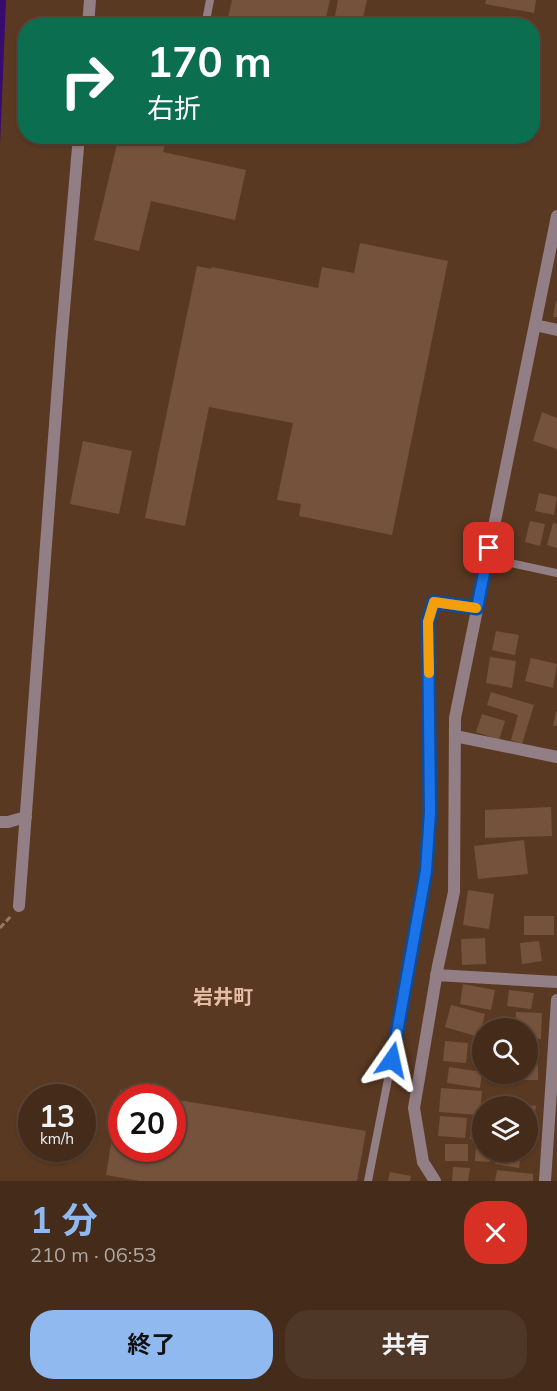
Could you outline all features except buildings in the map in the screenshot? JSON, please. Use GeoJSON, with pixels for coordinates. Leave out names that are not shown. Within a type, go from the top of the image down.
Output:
{"type":"FeatureCollection","features":[{"type":"Feature","properties":{"kind":"street"},"geometry":{"type":"LineString","coordinates":[[89,18],[90,0]]}},
{"type":"Feature","properties":{"kind":"street"},"geometry":{"type":"LineString","coordinates":[[19,906],[78,144]]}},
{"type":"Feature","properties":{"kind":"street"},"geometry":{"type":"LineString","coordinates":[[435,1181],[423,1162],[414,1108],[436,975],[454,892],[455,718],[557,216]]}},
{"type":"Feature","properties":{"kind":"street"},"geometry":{"type":"LineString","coordinates":[[535,325],[557,330]]}},
{"type":"Feature","properties":{"kind":"street"},"geometry":{"type":"LineString","coordinates":[[455,736],[557,757]]}},
{"type":"Feature","properties":{"kind":"street"},"geometry":{"type":"LineString","coordinates":[[4,822],[26,817]]}},
{"type":"Feature","properties":{"kind":"street"},"geometry":{"type":"LineString","coordinates":[[436,975],[557,982]]}},
{"type":"Feature","properties":{"kind":"street"},"geometry":{"type":"LineString","coordinates":[[545,1181],[557,1000]]}},
{"type":"Feature","properties":{"kind":"lane"},"geometry":{"type":"LineString","coordinates":[[207,18],[210,0]]}},
{"type":"Feature","properties":{"kind":"lane"},"geometry":{"type":"LineString","coordinates":[[487,558],[557,573]]}},
{"type":"Feature","properties":{"kind":"lane"},"geometry":{"type":"LineString","coordinates":[[368,1181],[426,871],[430,812],[428,622],[434,602],[477,608]]}},
{"type":"Feature","properties":{"kind":"shaded area"},"geometry":{"type":"Polygon","coordinates":[[[0,0],[6,0],[0,145],[0,0]]]}},
{"type":"Feature","properties":{"kind":"slow traffic"},"geometry":{"type":"LineString","coordinates":[[429,673],[428,622],[434,602],[476,608]]}},
{"type":"Feature","properties":{"kind":"district","name":"岩井町"},"geometry":{"type":"Point","coordinates":[223,997]}},
{"type":"Feature","properties":{"kind":"route"},"geometry":{"type":"LineString","coordinates":[[392,1060],[426,871],[430,812],[428,622],[434,602],[477,608],[489,548]]}}]}
